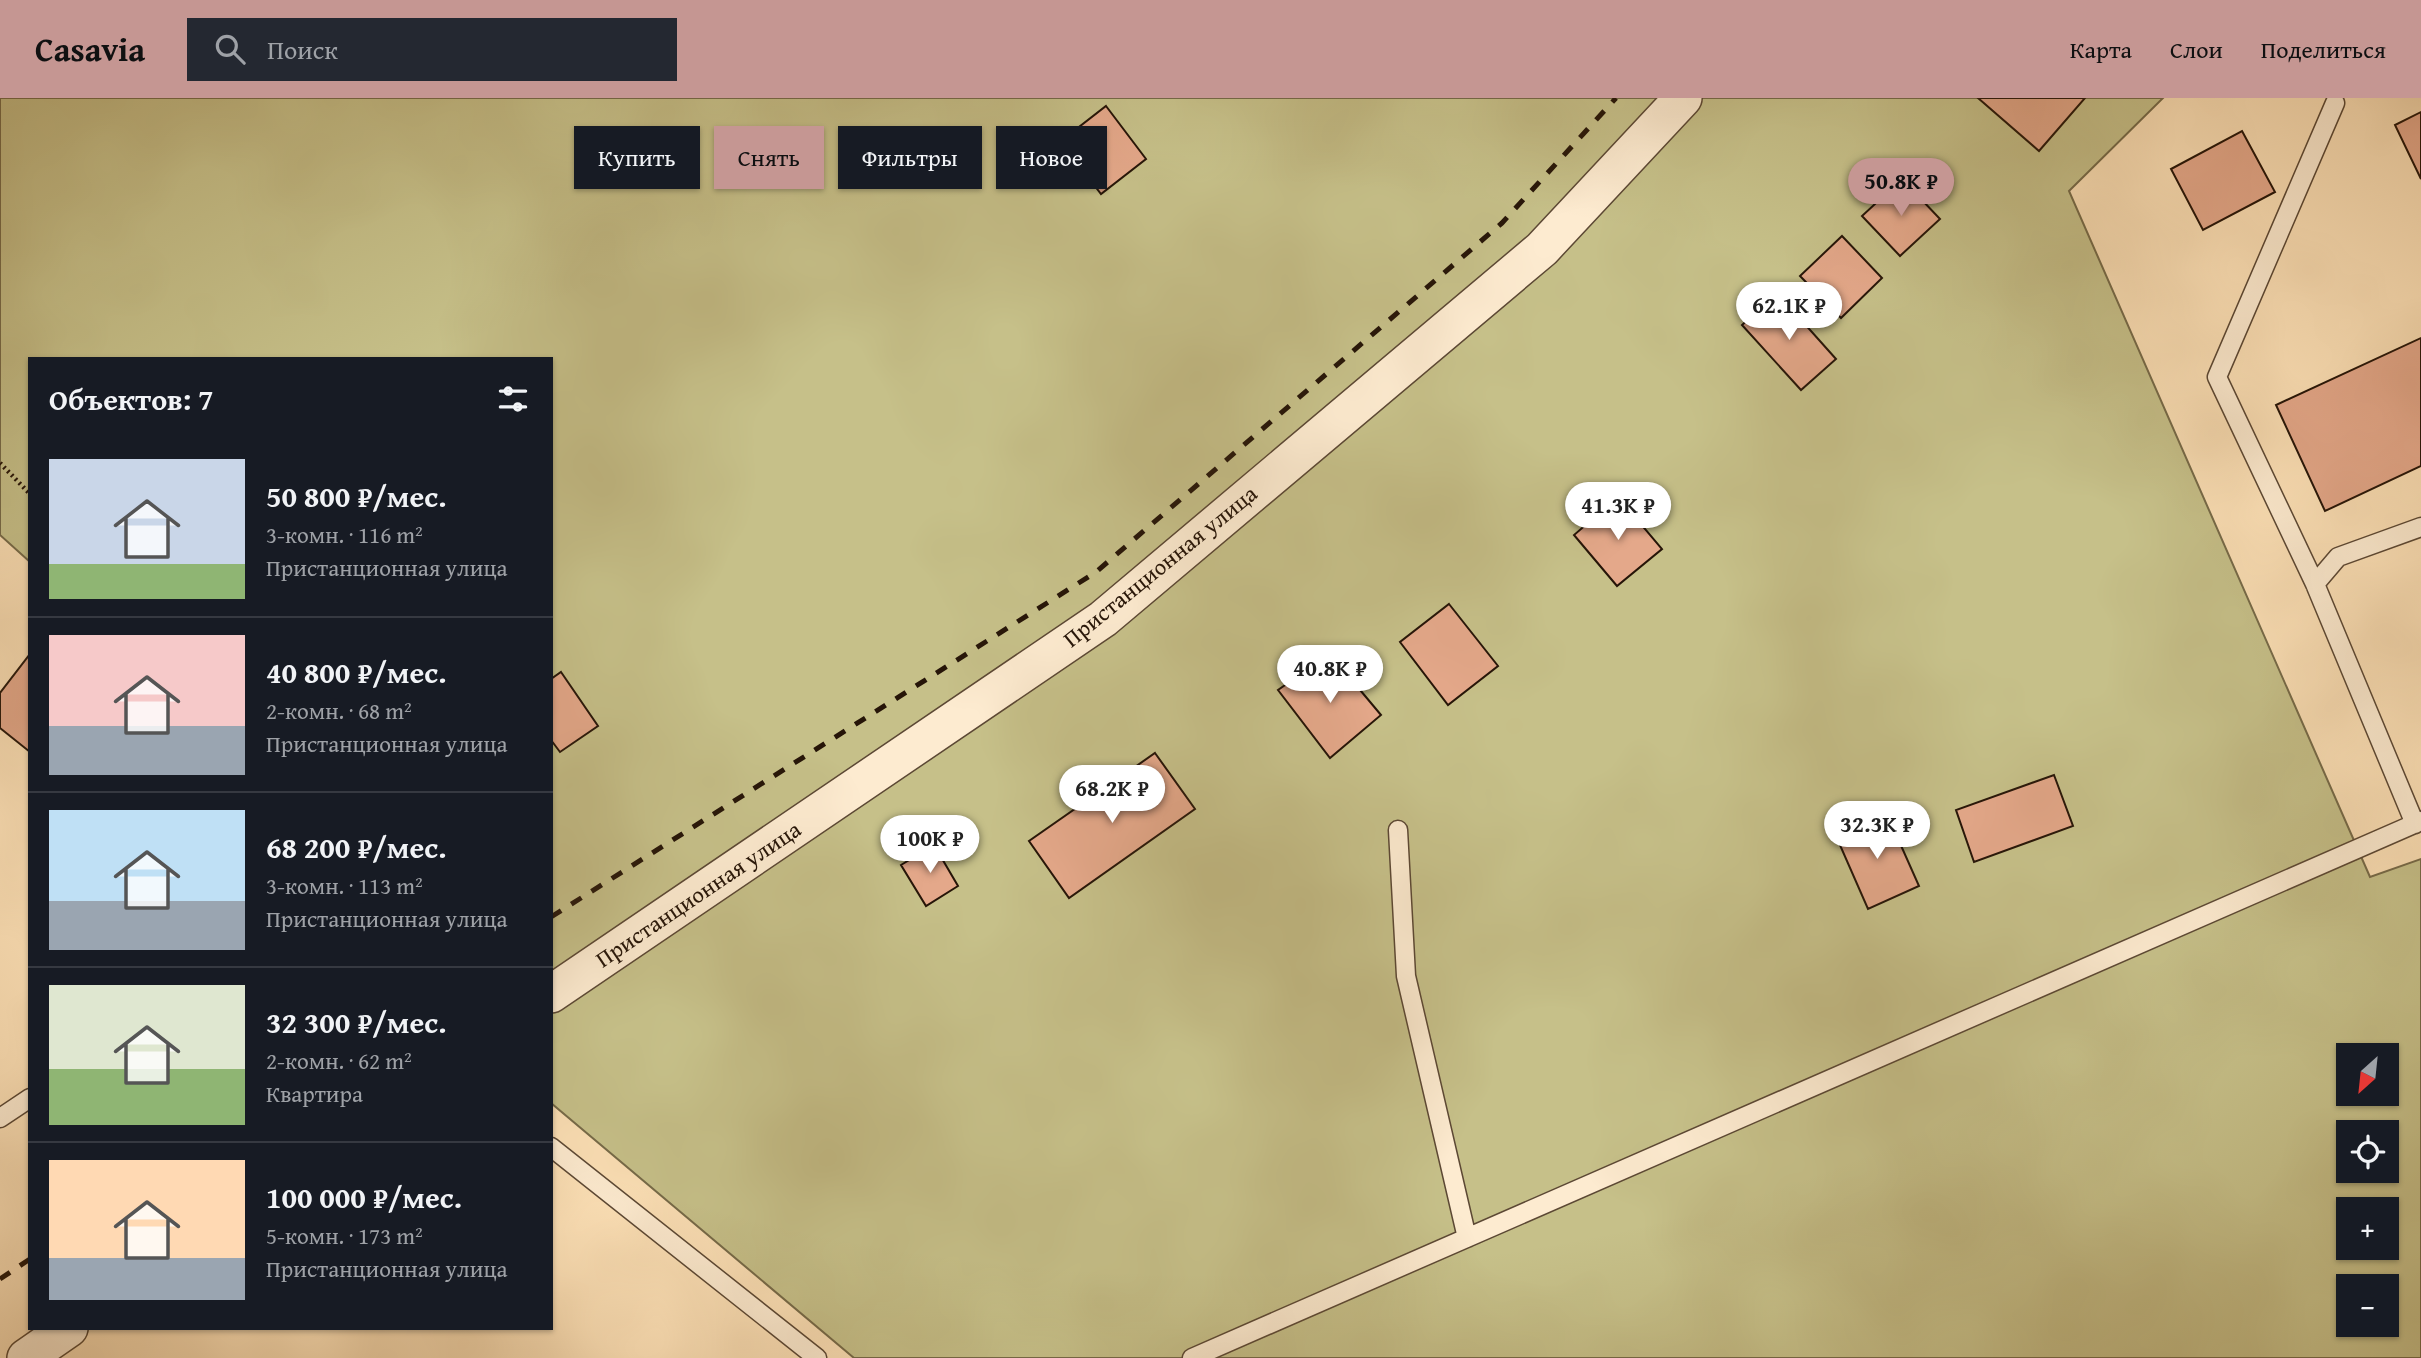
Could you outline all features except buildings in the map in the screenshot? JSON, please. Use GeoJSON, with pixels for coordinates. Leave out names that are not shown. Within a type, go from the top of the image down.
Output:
{"type":"FeatureCollection","features":[{"type":"Feature","properties":{"kind":"street","name":"Пристанционная улица"},"geometry":{"type":"LineString","coordinates":[[553,993],[1103,619],[1542,248],[1683,98]]}},
{"type":"Feature","properties":{"kind":"street"},"geometry":{"type":"LineString","coordinates":[[26,1358],[66,1330]]}},
{"type":"Feature","properties":{"kind":"lane"},"geometry":{"type":"LineString","coordinates":[[1192,1358],[2418,823],[2315,584],[2217,377],[2335,103]]}},
{"type":"Feature","properties":{"kind":"lane"},"geometry":{"type":"LineString","coordinates":[[2315,584],[2338,557],[2421,527]]}},
{"type":"Feature","properties":{"kind":"lane"},"geometry":{"type":"LineString","coordinates":[[1398,830],[1406,976],[1466,1238]]}},
{"type":"Feature","properties":{"kind":"lane"},"geometry":{"type":"LineString","coordinates":[[0,1118],[28,1099]]}},
{"type":"Feature","properties":{"kind":"lane"},"geometry":{"type":"LineString","coordinates":[[553,1149],[817,1358]]}},
{"type":"Feature","properties":{"kind":"path"},"geometry":{"type":"LineString","coordinates":[[0,463],[28,492]]}},
{"type":"Feature","properties":{"kind":"shaded area"},"geometry":{"type":"Polygon","coordinates":[[[0,98],[2163,98],[2069,191],[2370,877],[2421,859],[2421,1358],[854,1358],[553,1105],[553,357],[28,357],[28,560],[0,535],[0,98]]]}},
{"type":"Feature","properties":{"kind":"railway"},"geometry":{"type":"LineString","coordinates":[[553,916],[1096,572],[1502,223],[1616,98]]}},
{"type":"Feature","properties":{"kind":"railway"},"geometry":{"type":"LineString","coordinates":[[0,1279],[28,1260]]}}]}
